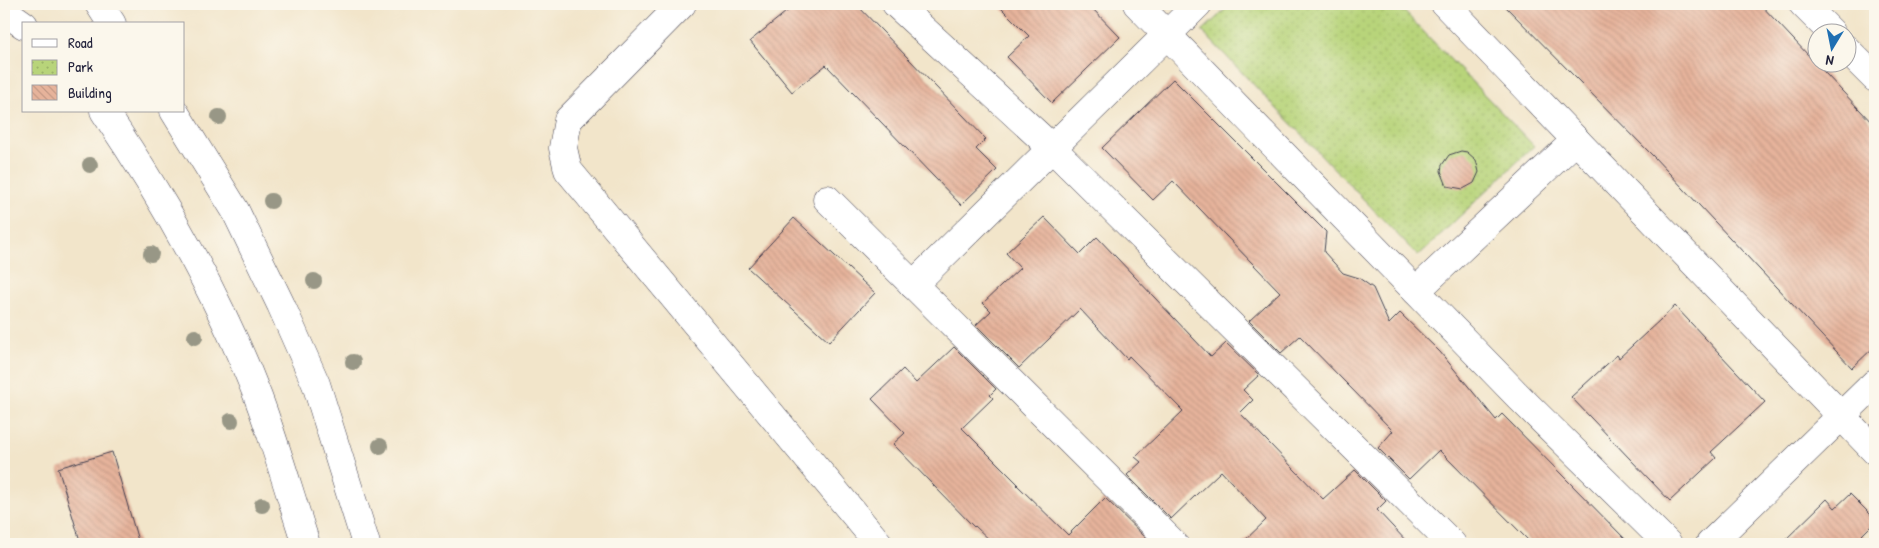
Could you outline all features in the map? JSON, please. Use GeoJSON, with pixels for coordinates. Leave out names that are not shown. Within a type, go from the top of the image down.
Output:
{"type":"FeatureCollection","features":[{"type":"Feature","properties":{"kind":"street"},"geometry":{"type":"LineString","coordinates":[[99,4],[111,22]]}},
{"type":"Feature","properties":{"kind":"street"},"geometry":{"type":"LineString","coordinates":[[682,4],[568,120],[563,148],[568,170],[879,544]]}},
{"type":"Feature","properties":{"kind":"street"},"geometry":{"type":"LineString","coordinates":[[896,4],[1051,147],[1452,544]]}},
{"type":"Feature","properties":{"kind":"street"},"geometry":{"type":"LineString","coordinates":[[1137,4],[1520,398],[1668,544]]}},
{"type":"Feature","properties":{"kind":"street"},"geometry":{"type":"LineString","coordinates":[[914,285],[1051,147],[1198,4]]}},
{"type":"Feature","properties":{"kind":"street"},"geometry":{"type":"LineString","coordinates":[[1445,4],[1875,450]]}},
{"type":"Feature","properties":{"kind":"street"},"geometry":{"type":"LineString","coordinates":[[1803,4],[1821,22]]}},
{"type":"Feature","properties":{"kind":"street"},"geometry":{"type":"LineString","coordinates":[[4,11],[22,24]]}},
{"type":"Feature","properties":{"kind":"street"},"geometry":{"type":"LineString","coordinates":[[1856,59],[1875,78]]}},
{"type":"Feature","properties":{"kind":"street"},"geometry":{"type":"LineString","coordinates":[[105,112],[141,166],[182,238],[220,313],[258,397],[306,544]]}},
{"type":"Feature","properties":{"kind":"street"},"geometry":{"type":"LineString","coordinates":[[175,112],[235,210],[281,305],[316,384],[366,544]]}},
{"type":"Feature","properties":{"kind":"street"},"geometry":{"type":"LineString","coordinates":[[1416,291],[1576,140]]}},
{"type":"Feature","properties":{"kind":"street"},"geometry":{"type":"LineString","coordinates":[[827,199],[1174,544]]}},
{"type":"Feature","properties":{"kind":"street"},"geometry":{"type":"LineString","coordinates":[[1710,544],[1875,383]]}},
{"type":"Feature","properties":{"kind":"green space"},"geometry":{"type":"Polygon","coordinates":[[[1231,4],[1397,4],[1534,146],[1418,256],[1202,31],[1231,4]]]}},
{"type":"Feature","properties":{"kind":"building"},"geometry":{"type":"Polygon","coordinates":[[[796,4],[856,4],[986,139],[976,149],[997,170],[961,205],[826,65],[792,92],[750,41],[796,4]]]}},
{"type":"Feature","properties":{"kind":"building"},"geometry":{"type":"Polygon","coordinates":[[[997,4],[1088,4],[1120,37],[1052,103],[1007,57],[1029,36],[997,4]]]}},
{"type":"Feature","properties":{"kind":"building"},"geometry":{"type":"Polygon","coordinates":[[[1503,4],[1760,4],[1806,53],[1806,72],[1824,72],[1875,126],[1875,346],[1852,368],[1653,156],[1503,4]]]}},
{"type":"Feature","properties":{"kind":"building"},"geometry":{"type":"Polygon","coordinates":[[[1173,79],[1326,232],[1324,252],[1343,273],[1359,278],[1373,288],[1389,324],[1400,313],[1440,352],[1496,420],[1502,414],[1630,544],[1532,544],[1439,450],[1409,479],[1378,448],[1393,431],[1300,336],[1281,353],[1249,321],[1280,292],[1173,181],[1153,200],[1102,148],[1173,79]]]}},
{"type":"Feature","properties":{"kind":"building"},"geometry":{"type":"Polygon","coordinates":[[[1461,151],[1467,152],[1476,160],[1479,172],[1474,183],[1463,189],[1447,186],[1441,171],[1442,165],[1449,155],[1461,151]]]}},
{"type":"Feature","properties":{"kind":"building"},"geometry":{"type":"Polygon","coordinates":[[[1044,217],[1080,254],[1097,237],[1211,357],[1226,343],[1259,375],[1243,390],[1253,400],[1240,413],[1323,499],[1355,470],[1386,501],[1377,510],[1409,544],[1241,544],[1266,520],[1221,471],[1171,519],[1127,475],[1141,462],[1135,457],[1183,411],[1129,356],[1127,359],[1080,309],[1019,368],[976,325],[991,311],[983,303],[1020,268],[1006,253],[1044,217]]]}},
{"type":"Feature","properties":{"kind":"building"},"geometry":{"type":"Polygon","coordinates":[[[794,218],[875,293],[829,342],[748,268],[794,218]]]}},
{"type":"Feature","properties":{"kind":"building"},"geometry":{"type":"Polygon","coordinates":[[[1675,306],[1765,402],[1711,452],[1716,458],[1670,501],[1571,397],[1617,355],[1619,358],[1675,306]]]}},
{"type":"Feature","properties":{"kind":"building"},"geometry":{"type":"Polygon","coordinates":[[[954,347],[996,389],[990,395],[993,398],[962,428],[1017,485],[1068,535],[1105,498],[1149,541],[1145,544],[994,544],[974,527],[893,444],[905,433],[872,399],[903,369],[916,383],[954,347]]]}},
{"type":"Feature","properties":{"kind":"building"},"geometry":{"type":"Polygon","coordinates":[[[112,452],[139,544],[81,544],[58,468],[112,452]]]}},
{"type":"Feature","properties":{"kind":"building"},"geometry":{"type":"Polygon","coordinates":[[[1850,494],[1875,519],[1875,522],[1862,535],[1870,544],[1781,544],[1827,499],[1835,508],[1850,494]]]}}]}
